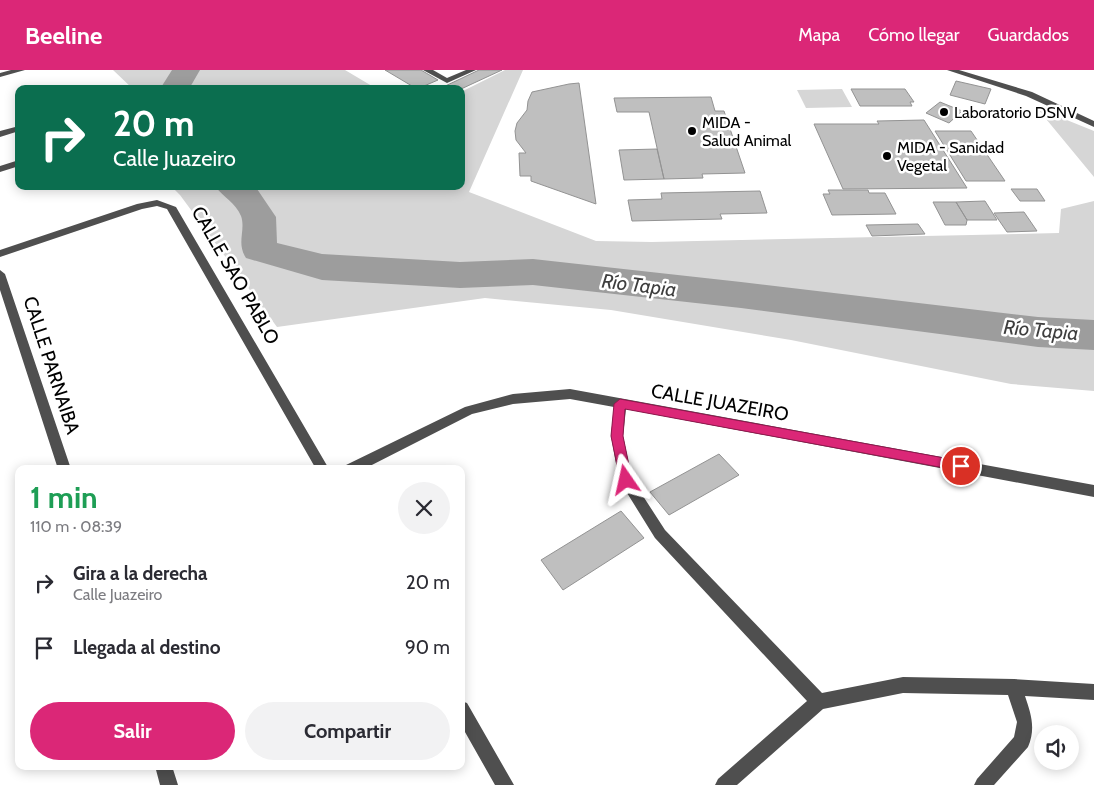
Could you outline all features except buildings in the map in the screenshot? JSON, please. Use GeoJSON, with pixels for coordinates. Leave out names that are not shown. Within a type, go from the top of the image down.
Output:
{"type":"FeatureCollection","features":[{"type":"Feature","properties":{"kind":"street"},"geometry":{"type":"LineString","coordinates":[[0,76],[21,70]]}},
{"type":"Feature","properties":{"kind":"street"},"geometry":{"type":"LineString","coordinates":[[427,70],[447,81],[472,70]]}},
{"type":"Feature","properties":{"kind":"street"},"geometry":{"type":"LineString","coordinates":[[951,70],[1029,94],[1094,124]]}},
{"type":"Feature","properties":{"kind":"street"},"geometry":{"type":"LineString","coordinates":[[0,134],[15,129]]}},
{"type":"Feature","properties":{"kind":"street"},"geometry":{"type":"LineString","coordinates":[[0,169],[15,164]]}},
{"type":"Feature","properties":{"kind":"street","name":"CALLE SAO PABLO"},"geometry":{"type":"LineString","coordinates":[[0,254],[140,206],[157,203],[171,207],[321,465]]}},
{"type":"Feature","properties":{"kind":"street","name":"CALLE PARNAIBA"},"geometry":{"type":"LineString","coordinates":[[0,274],[63,465]]}},
{"type":"Feature","properties":{"kind":"street","name":"CALLE JUAZEIRO"},"geometry":{"type":"LineString","coordinates":[[359,465],[469,410],[513,398],[570,394],[1094,491]]}},
{"type":"Feature","properties":{"kind":"street"},"geometry":{"type":"LineString","coordinates":[[620,404],[617,436],[626,480],[660,534],[819,702]]}},
{"type":"Feature","properties":{"kind":"street"},"geometry":{"type":"LineString","coordinates":[[724,785],[819,702],[903,685],[1014,687],[1094,692]]}},
{"type":"Feature","properties":{"kind":"street"},"geometry":{"type":"LineString","coordinates":[[983,785],[1022,741],[1025,722],[1014,687]]}},
{"type":"Feature","properties":{"kind":"street"},"geometry":{"type":"LineString","coordinates":[[465,716],[505,785]]}},
{"type":"Feature","properties":{"kind":"street"},"geometry":{"type":"LineString","coordinates":[[164,770],[169,785]]}},
{"type":"Feature","properties":{"kind":"shaded area"},"geometry":{"type":"Polygon","coordinates":[[[113,70],[345,70],[370,85],[129,85],[113,70]]]}},
{"type":"Feature","properties":{"kind":"shaded area"},"geometry":{"type":"Polygon","coordinates":[[[505,70],[523,70],[469,192],[596,241],[652,242],[1059,233],[1061,209],[1094,201],[1094,391],[1011,384],[791,340],[611,310],[485,298],[277,327],[175,190],[465,190],[465,90],[505,70]]]}},
{"type":"Feature","properties":{"kind":"shaded area"},"geometry":{"type":"Polygon","coordinates":[[[842,89],[852,107],[806,108],[797,90],[842,89]]]}},
{"type":"Feature","properties":{"kind":"shaded area"},"geometry":{"type":"Polygon","coordinates":[[[1037,108],[1094,131],[1094,177],[1037,108]]]}},
{"type":"Feature","properties":{"kind":"waterway","name":"Río Tapia"},"geometry":{"type":"LineString","coordinates":[[177,85],[186,70]]}},
{"type":"Feature","properties":{"kind":"waterway","name":"Río Tapia"},"geometry":{"type":"LineString","coordinates":[[239,190],[259,217],[259,250],[322,267],[460,275],[533,272],[741,295],[1038,332],[1094,335]]}},
{"type":"Feature","properties":{"kind":"place","name":"Laboratorio DSNV"},"geometry":{"type":"Point","coordinates":[944,112]}},
{"type":"Feature","properties":{"kind":"place","name":"MIDA - Salud Animal"},"geometry":{"type":"Point","coordinates":[692,131]}},
{"type":"Feature","properties":{"kind":"place","name":"MIDA - Sanidad Vegetal"},"geometry":{"type":"Point","coordinates":[887,156]}},
{"type":"Feature","properties":{"kind":"route"},"geometry":{"type":"LineString","coordinates":[[626,480],[617,436],[620,404],[961,466]]}}]}
